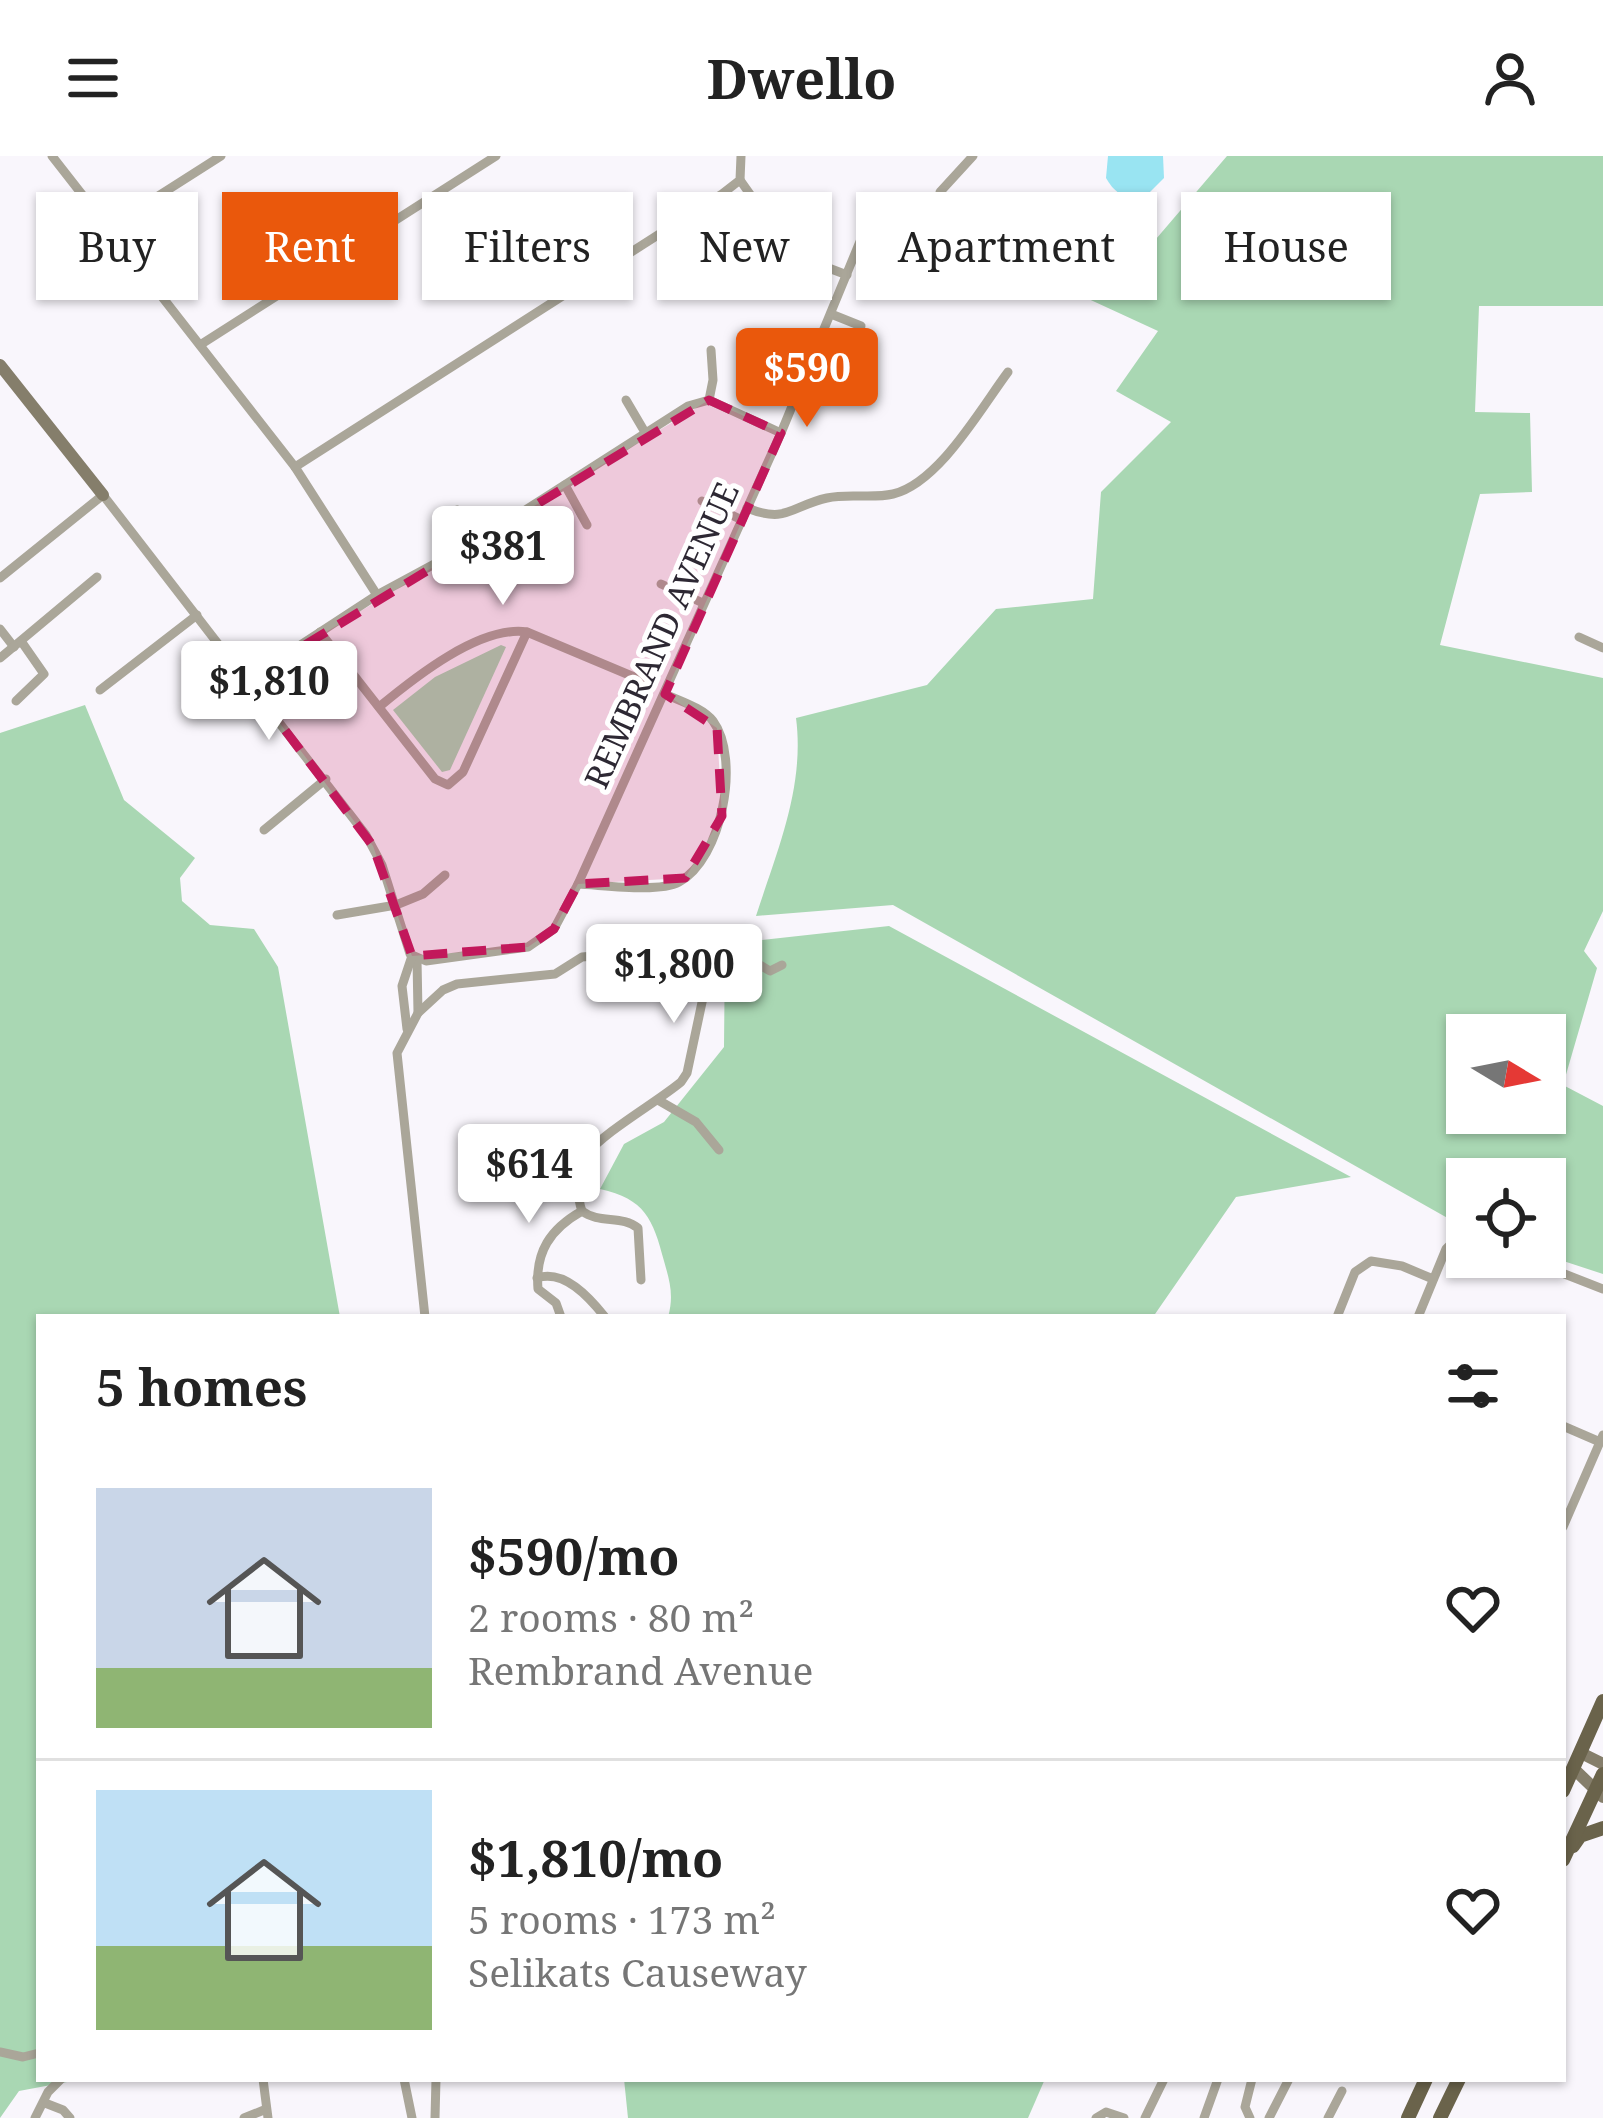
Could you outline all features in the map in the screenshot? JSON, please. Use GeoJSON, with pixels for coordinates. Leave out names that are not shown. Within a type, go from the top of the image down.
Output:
{"type":"FeatureCollection","features":[{"type":"Feature","properties":{"kind":"main road"},"geometry":{"type":"LineString","coordinates":[[1566,1785],[1603,1701]]}},
{"type":"Feature","properties":{"kind":"main road"},"geometry":{"type":"LineString","coordinates":[[1566,1855],[1599,1794],[1603,1774]]}},
{"type":"Feature","properties":{"kind":"main road"},"geometry":{"type":"LineString","coordinates":[[1566,1857],[1580,1836],[1603,1828]]}},
{"type":"Feature","properties":{"kind":"main road"},"geometry":{"type":"LineString","coordinates":[[1408,2118],[1425,2082]]}},
{"type":"Feature","properties":{"kind":"main road"},"geometry":{"type":"LineString","coordinates":[[1440,2118],[1458,2082]]}},
{"type":"Feature","properties":{"kind":"street"},"geometry":{"type":"LineString","coordinates":[[52,156],[80,192]]}},
{"type":"Feature","properties":{"kind":"street"},"geometry":{"type":"LineString","coordinates":[[164,192],[221,156]]}},
{"type":"Feature","properties":{"kind":"street"},"geometry":{"type":"LineString","coordinates":[[200,345],[496,156]]}},
{"type":"Feature","properties":{"kind":"street"},"geometry":{"type":"LineString","coordinates":[[741,156],[740,180],[793,254],[847,274]]}},
{"type":"Feature","properties":{"kind":"street"},"geometry":{"type":"LineString","coordinates":[[940,192],[973,156]]}},
{"type":"Feature","properties":{"kind":"street"},"geometry":{"type":"LineString","coordinates":[[296,467],[740,180]]}},
{"type":"Feature","properties":{"kind":"street","name":"REMBRAND AVENUE"},"geometry":{"type":"LineString","coordinates":[[418,959],[513,951],[535,944],[559,921],[781,433],[856,251]]}},
{"type":"Feature","properties":{"kind":"street"},"geometry":{"type":"LineString","coordinates":[[165,300],[296,467],[377,595]]}},
{"type":"Feature","properties":{"kind":"street"},"geometry":{"type":"LineString","coordinates":[[831,314],[861,326]]}},
{"type":"Feature","properties":{"kind":"street"},"geometry":{"type":"LineString","coordinates":[[709,400],[711,350]]}},
{"type":"Feature","properties":{"kind":"street"},"geometry":{"type":"LineString","coordinates":[[0,364],[326,779],[373,846],[418,959],[418,1013]]}},
{"type":"Feature","properties":{"kind":"street"},"geometry":{"type":"LineString","coordinates":[[747,508],[782,516],[832,496],[890,495],[915,486],[1008,372]]}},
{"type":"Feature","properties":{"kind":"street"},"geometry":{"type":"LineString","coordinates":[[626,400],[646,434]]}},
{"type":"Feature","properties":{"kind":"street"},"geometry":{"type":"LineString","coordinates":[[247,680],[681,410],[709,400],[781,433]]}},
{"type":"Feature","properties":{"kind":"street"},"geometry":{"type":"LineString","coordinates":[[565,485],[587,526]]}},
{"type":"Feature","properties":{"kind":"street"},"geometry":{"type":"LineString","coordinates":[[0,578],[103,495]]}},
{"type":"Feature","properties":{"kind":"street"},"geometry":{"type":"LineString","coordinates":[[702,501],[742,520]]}},
{"type":"Feature","properties":{"kind":"street"},"geometry":{"type":"LineString","coordinates":[[457,510],[477,541]]}},
{"type":"Feature","properties":{"kind":"street"},"geometry":{"type":"LineString","coordinates":[[0,658],[97,577]]}},
{"type":"Feature","properties":{"kind":"street"},"geometry":{"type":"LineString","coordinates":[[661,584],[703,603]]}},
{"type":"Feature","properties":{"kind":"street"},"geometry":{"type":"LineString","coordinates":[[100,690],[197,615]]}},
{"type":"Feature","properties":{"kind":"street"},"geometry":{"type":"LineString","coordinates":[[0,629],[44,674],[16,701]]}},
{"type":"Feature","properties":{"kind":"street"},"geometry":{"type":"LineString","coordinates":[[320,632],[435,779],[452,783],[470,760],[527,632]]}},
{"type":"Feature","properties":{"kind":"street"},"geometry":{"type":"LineString","coordinates":[[379,707],[421,674],[492,635],[527,632],[646,682]]}},
{"type":"Feature","properties":{"kind":"street"},"geometry":{"type":"LineString","coordinates":[[1579,637],[1603,648]]}},
{"type":"Feature","properties":{"kind":"street"},"geometry":{"type":"LineString","coordinates":[[578,884],[663,886],[679,882],[699,862],[722,816],[723,752],[715,725],[706,714],[665,694]]}},
{"type":"Feature","properties":{"kind":"street"},"geometry":{"type":"LineString","coordinates":[[264,830],[326,779]]}},
{"type":"Feature","properties":{"kind":"street"},"geometry":{"type":"LineString","coordinates":[[338,915],[419,897],[445,875]]}},
{"type":"Feature","properties":{"kind":"street"},"geometry":{"type":"LineString","coordinates":[[425,1314],[397,1062],[398,1046],[418,1013],[457,983],[555,974],[582,957],[702,945],[710,950],[710,965],[688,1070],[681,1082],[584,1159],[578,1198],[582,1211],[594,1218],[635,1224],[640,1232],[641,1280]]}},
{"type":"Feature","properties":{"kind":"street"},"geometry":{"type":"LineString","coordinates":[[710,965],[728,967],[748,958],[770,971],[782,965]]}},
{"type":"Feature","properties":{"kind":"street"},"geometry":{"type":"LineString","coordinates":[[407,1029],[402,998],[418,959]]}},
{"type":"Feature","properties":{"kind":"street"},"geometry":{"type":"LineString","coordinates":[[658,1100],[696,1123],[719,1150]]}},
{"type":"Feature","properties":{"kind":"street"},"geometry":{"type":"LineString","coordinates":[[560,1314],[556,1303],[540,1292],[538,1258],[544,1243],[582,1211]]}},
{"type":"Feature","properties":{"kind":"street"},"geometry":{"type":"LineString","coordinates":[[1419,1314],[1446,1251]]}},
{"type":"Feature","properties":{"kind":"street"},"geometry":{"type":"LineString","coordinates":[[1338,1314],[1355,1272],[1371,1261],[1402,1266],[1433,1279]]}},
{"type":"Feature","properties":{"kind":"street"},"geometry":{"type":"LineString","coordinates":[[1566,1275],[1603,1289]]}},
{"type":"Feature","properties":{"kind":"street"},"geometry":{"type":"LineString","coordinates":[[537,1278],[562,1277],[602,1314]]}},
{"type":"Feature","properties":{"kind":"street"},"geometry":{"type":"LineString","coordinates":[[1566,1427],[1602,1438],[1566,1521]]}},
{"type":"Feature","properties":{"kind":"street"},"geometry":{"type":"LineString","coordinates":[[1566,1754],[1581,1754],[1603,1764]]}},
{"type":"Feature","properties":{"kind":"street"},"geometry":{"type":"LineString","coordinates":[[1566,1758],[1599,1794]]}},
{"type":"Feature","properties":{"kind":"street"},"geometry":{"type":"LineString","coordinates":[[0,2052],[22,2057],[36,2054]]}},
{"type":"Feature","properties":{"kind":"street"},"geometry":{"type":"LineString","coordinates":[[35,2118],[58,2082]]}},
{"type":"Feature","properties":{"kind":"street"},"geometry":{"type":"LineString","coordinates":[[244,2118],[266,2114],[263,2082]]}},
{"type":"Feature","properties":{"kind":"street"},"geometry":{"type":"LineString","coordinates":[[405,2082],[412,2118]]}},
{"type":"Feature","properties":{"kind":"street"},"geometry":{"type":"LineString","coordinates":[[435,2118],[436,2082]]}},
{"type":"Feature","properties":{"kind":"street"},"geometry":{"type":"LineString","coordinates":[[1145,2118],[1163,2082]]}},
{"type":"Feature","properties":{"kind":"street"},"geometry":{"type":"LineString","coordinates":[[1204,2118],[1217,2082]]}},
{"type":"Feature","properties":{"kind":"street"},"geometry":{"type":"LineString","coordinates":[[1250,2118],[1245,2107],[1251,2082]]}},
{"type":"Feature","properties":{"kind":"street"},"geometry":{"type":"LineString","coordinates":[[1270,2118],[1287,2082]]}},
{"type":"Feature","properties":{"kind":"street"},"geometry":{"type":"LineString","coordinates":[[1328,2118],[1342,2091]]}},
{"type":"Feature","properties":{"kind":"street"},"geometry":{"type":"LineString","coordinates":[[45,2102],[70,2118]]}},
{"type":"Feature","properties":{"kind":"street"},"geometry":{"type":"LineString","coordinates":[[1096,2118],[1106,2112],[1124,2118]]}},
{"type":"Feature","properties":{"kind":"highlighted area"},"geometry":{"type":"Polygon","coordinates":[[[709,400],[781,433],[665,694],[717,728],[722,816],[685,878],[578,884],[554,929],[528,947],[412,956],[373,846],[247,680],[709,400]]]}},
{"type":"Feature","properties":{"kind":"green space"},"geometry":{"type":"Polygon","coordinates":[[[1227,156],[1603,156],[1603,306],[1479,306],[1475,412],[1530,413],[1532,492],[1480,494],[1440,645],[1603,678],[1603,911],[1584,951],[1597,968],[1566,1075],[1566,1014],[1446,1014],[1446,1134],[1566,1134],[1566,1087],[1603,1106],[1603,1274],[1566,1262],[1566,1158],[1446,1158],[1446,1217],[893,905],[756,916],[793,794],[796,718],[927,685],[996,609],[1093,599],[1101,492],[1171,422],[1116,391],[1158,331],[1091,300],[1157,300],[1157,238],[1181,210],[1181,300],[1391,300],[1391,192],[1196,192],[1227,156]]]}},
{"type":"Feature","properties":{"kind":"green space"},"geometry":{"type":"Polygon","coordinates":[[[501,645],[506,647],[450,770],[442,772],[393,710],[435,677],[501,645]]]}},
{"type":"Feature","properties":{"kind":"green space"},"geometry":{"type":"Polygon","coordinates":[[[85,705],[124,800],[195,858],[180,878],[182,901],[210,925],[254,929],[278,967],[339,1314],[36,1314],[36,2082],[67,2082],[19,2091],[0,2118],[0,733],[85,705]]]}},
{"type":"Feature","properties":{"kind":"green space"},"geometry":{"type":"Polygon","coordinates":[[[889,926],[1351,1177],[1236,1197],[1155,1314],[669,1314],[669,1282],[651,1222],[637,1205],[600,1189],[624,1144],[664,1122],[724,1047],[725,944],[889,926]]]}},
{"type":"Feature","properties":{"kind":"green space"},"geometry":{"type":"Polygon","coordinates":[[[624,2082],[1044,2082],[1028,2118],[628,2118],[624,2082]]]}},
{"type":"Feature","properties":{"kind":"water"},"geometry":{"type":"Polygon","coordinates":[[[1108,156],[1163,156],[1164,178],[1150,192],[1118,192],[1106,178],[1108,156]]]}}]}
